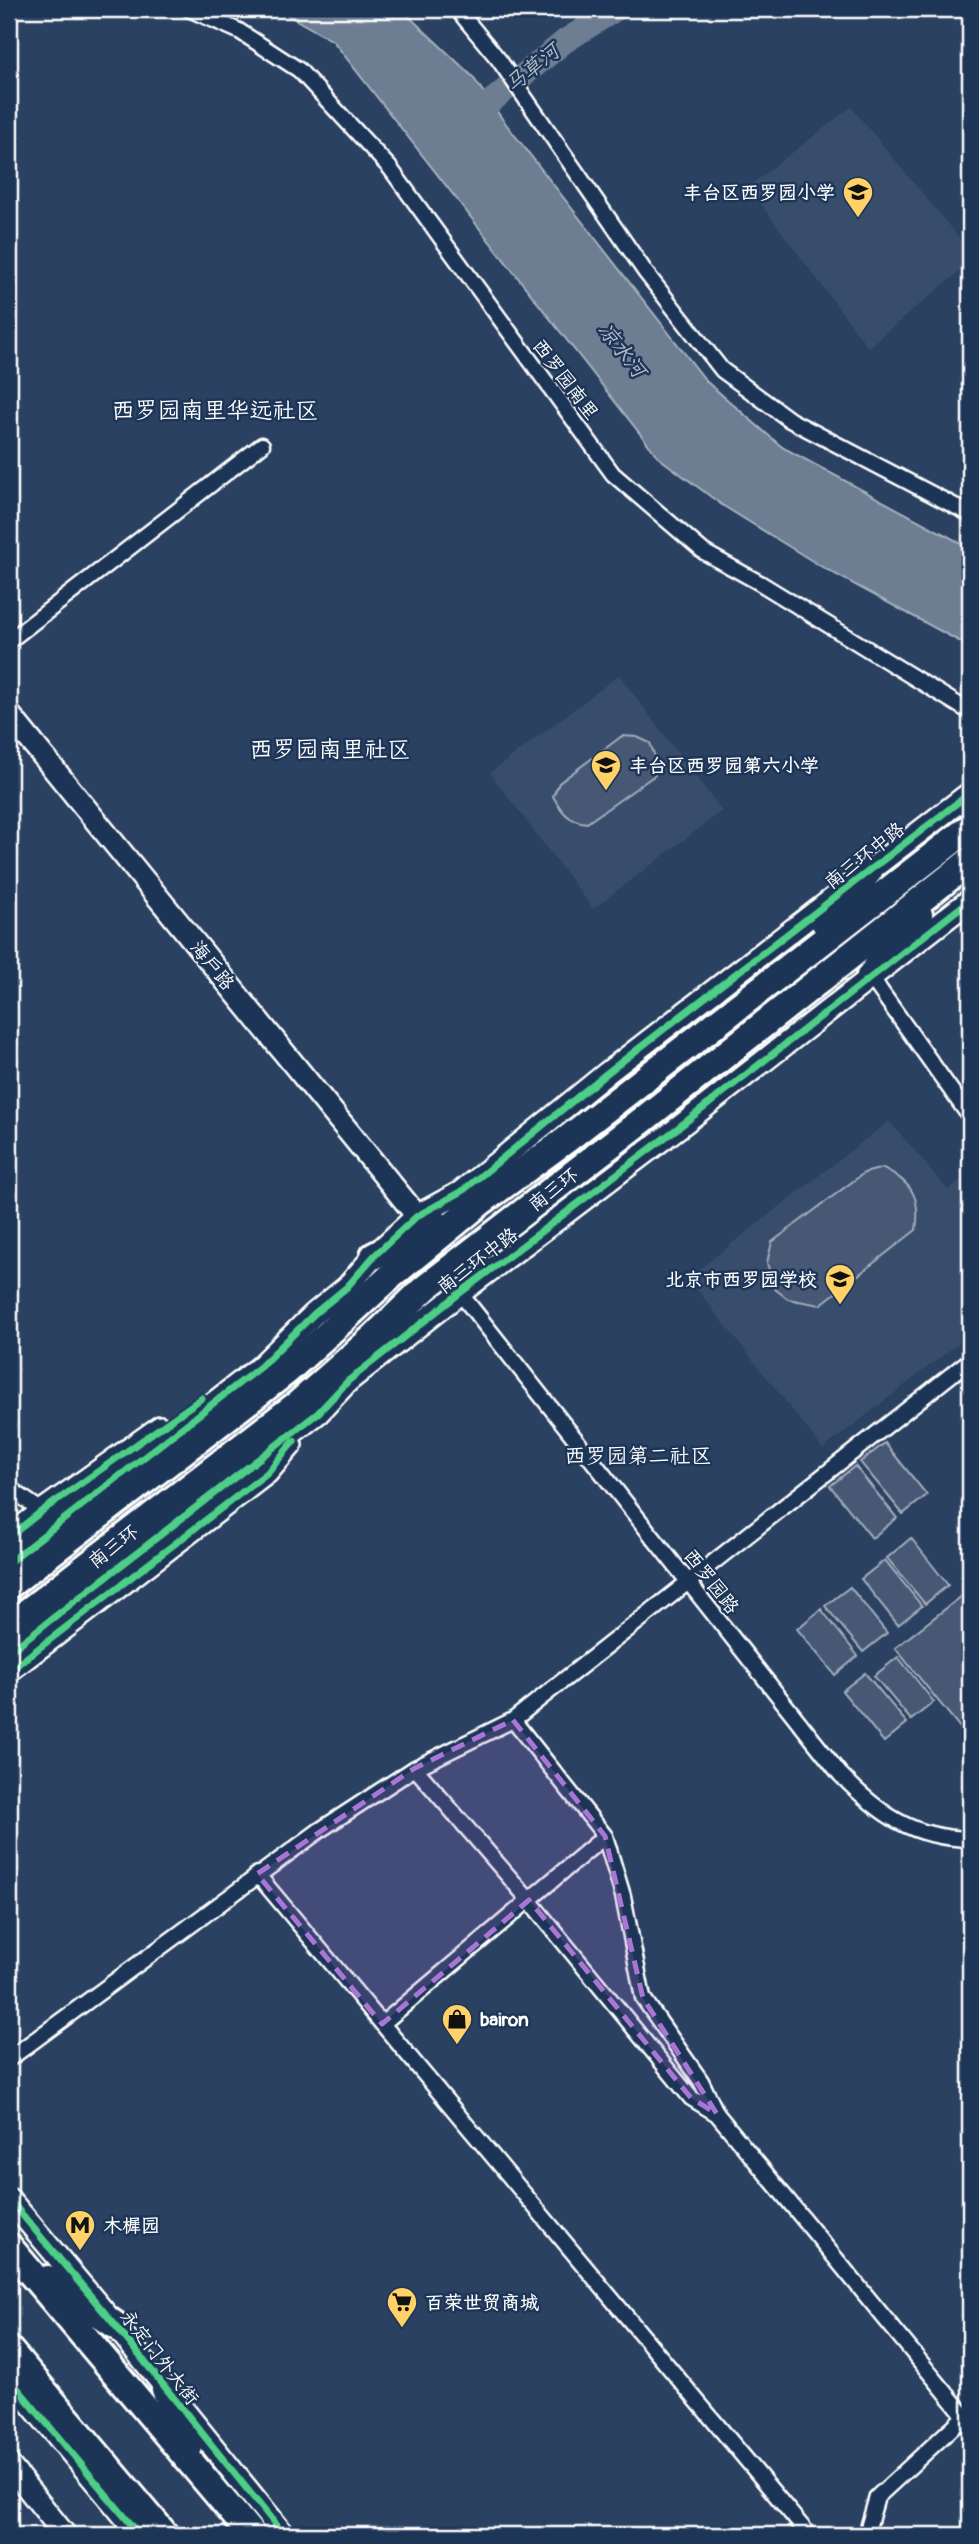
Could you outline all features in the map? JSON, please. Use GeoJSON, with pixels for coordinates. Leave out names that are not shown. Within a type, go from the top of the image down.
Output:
{"type":"FeatureCollection","features":[{"type":"Feature","properties":{"kind":"highway","name":"南三环"},"geometry":{"type":"LineString","coordinates":[[9,1585],[287,1371],[392,1275],[482,1201],[566,1140],[970,827]]}},
{"type":"Feature","properties":{"kind":"highway"},"geometry":{"type":"LineString","coordinates":[[870,976],[961,868]]}},
{"type":"Feature","properties":{"kind":"highway","name":"南三环"},"geometry":{"type":"LineString","coordinates":[[9,1626],[308,1408],[375,1336],[425,1288],[655,1111],[961,868]]}},
{"type":"Feature","properties":{"kind":"highway"},"geometry":{"type":"LineString","coordinates":[[788,967],[869,872]]}},
{"type":"Feature","properties":{"kind":"highway"},"geometry":{"type":"LineString","coordinates":[[374,1256],[482,1201]]}},
{"type":"Feature","properties":{"kind":"highway"},"geometry":{"type":"LineString","coordinates":[[245,1402],[260,1367]]}},
{"type":"Feature","properties":{"kind":"highway"},"geometry":{"type":"LineString","coordinates":[[308,1408],[348,1381]]}},
{"type":"Feature","properties":{"kind":"highway"},"geometry":{"type":"LineString","coordinates":[[14,2253],[115,2325]]}},
{"type":"Feature","properties":{"kind":"highway"},"geometry":{"type":"LineString","coordinates":[[14,2253],[252,2535]]}},
{"type":"Feature","properties":{"kind":"highway"},"geometry":{"type":"LineString","coordinates":[[9,2350],[165,2535]]}},
{"type":"Feature","properties":{"kind":"highway"},"geometry":{"type":"LineString","coordinates":[[165,2389],[199,2472]]}},
{"type":"Feature","properties":{"kind":"street","name":"西罗园南里"},"geometry":{"type":"LineString","coordinates":[[188,9],[239,31],[299,70],[390,168],[504,328],[613,474],[704,552],[760,583],[970,712]]}},
{"type":"Feature","properties":{"kind":"street"},"geometry":{"type":"LineString","coordinates":[[457,9],[499,60],[646,273],[722,370],[790,420],[970,514]]}},
{"type":"Feature","properties":{"kind":"street"},"geometry":{"type":"LineString","coordinates":[[9,641],[262,445]]}},
{"type":"Feature","properties":{"kind":"street","name":"海户路"},"geometry":{"type":"LineString","coordinates":[[9,714],[417,1216]]}},
{"type":"Feature","properties":{"kind":"street","name":"南三环中路"},"geometry":{"type":"LineString","coordinates":[[9,1562],[260,1367],[417,1216],[461,1192],[607,1073],[970,793]]}},
{"type":"Feature","properties":{"kind":"street","name":"南三环中路"},"geometry":{"type":"LineString","coordinates":[[348,1381],[970,900]]}},
{"type":"Feature","properties":{"kind":"street"},"geometry":{"type":"LineString","coordinates":[[870,976],[970,1117]]}},
{"type":"Feature","properties":{"kind":"street","name":"西罗园路"},"geometry":{"type":"LineString","coordinates":[[460,1293],[841,1774],[868,1802],[908,1827],[943,1839],[970,1839]]}},
{"type":"Feature","properties":{"kind":"street"},"geometry":{"type":"LineString","coordinates":[[9,1537],[41,1511],[261,1356],[314,1314]]}},
{"type":"Feature","properties":{"kind":"street"},"geometry":{"type":"LineString","coordinates":[[9,2059],[320,1830],[415,1768],[513,1720],[970,1360]]}},
{"type":"Feature","properties":{"kind":"street"},"geometry":{"type":"LineString","coordinates":[[9,1652],[308,1408]]}},
{"type":"Feature","properties":{"kind":"street"},"geometry":{"type":"LineString","coordinates":[[9,1671],[267,1473],[308,1408]]}},
{"type":"Feature","properties":{"kind":"street"},"geometry":{"type":"LineString","coordinates":[[9,1488],[41,1511]]}},
{"type":"Feature","properties":{"kind":"street"},"geometry":{"type":"LineString","coordinates":[[513,1720],[605,1836],[623,1895],[643,1998],[701,2081],[717,2114],[965,2416],[877,2497],[866,2535]]}},
{"type":"Feature","properties":{"kind":"street"},"geometry":{"type":"LineString","coordinates":[[415,1768],[529,1900],[691,2098],[717,2114]]}},
{"type":"Feature","properties":{"kind":"street"},"geometry":{"type":"LineString","coordinates":[[383,2024],[605,1836]]}},
{"type":"Feature","properties":{"kind":"street"},"geometry":{"type":"LineString","coordinates":[[257,1874],[809,2535]]}},
{"type":"Feature","properties":{"kind":"street","name":"永定门外大街"},"geometry":{"type":"LineString","coordinates":[[9,2199],[285,2535]]}},
{"type":"Feature","properties":{"kind":"street"},"geometry":{"type":"LineString","coordinates":[[9,2378],[140,2535]]}},
{"type":"Feature","properties":{"kind":"street"},"geometry":{"type":"LineString","coordinates":[[9,2465],[65,2535]]}},
{"type":"Feature","properties":{"kind":"highlighted area"},"geometry":{"type":"Polygon","coordinates":[[[513,1720],[605,1836],[643,1998],[717,2114],[691,2098],[529,1900],[382,2024],[257,1874],[415,1768],[513,1720]]]}},
{"type":"Feature","properties":{"kind":"shaded area","name":"丰台区西罗园小学"},"geometry":{"type":"Polygon","coordinates":[[[851,107],[970,251],[970,263],[868,347],[748,187],[851,107]]]}},
{"type":"Feature","properties":{"kind":"shaded area","name":"丰台区西罗园第六小学"},"geometry":{"type":"Polygon","coordinates":[[[619,675],[722,811],[593,909],[490,773],[619,675]]]}},
{"type":"Feature","properties":{"kind":"shaded area"},"geometry":{"type":"Polygon","coordinates":[[[622,736],[637,737],[650,743],[655,757],[655,775],[587,823],[571,818],[553,796],[559,783],[622,736]]]}},
{"type":"Feature","properties":{"kind":"shaded area","name":"北京市西罗园学校"},"geometry":{"type":"Polygon","coordinates":[[[889,1121],[948,1190],[970,1173],[970,1334],[823,1449],[688,1278],[889,1121]]]}},
{"type":"Feature","properties":{"kind":"shaded area"},"geometry":{"type":"Polygon","coordinates":[[[883,1168],[902,1180],[913,1193],[917,1209],[916,1230],[820,1305],[788,1299],[775,1289],[767,1263],[772,1242],[864,1173],[883,1168]]]}},
{"type":"Feature","properties":{"kind":"shaded area"},"geometry":{"type":"Polygon","coordinates":[[[885,1443],[927,1495],[903,1514],[860,1462],[885,1443]]]}},
{"type":"Feature","properties":{"kind":"shaded area"},"geometry":{"type":"Polygon","coordinates":[[[855,1466],[897,1518],[872,1538],[830,1486],[855,1466]]]}},
{"type":"Feature","properties":{"kind":"shaded area"},"geometry":{"type":"Polygon","coordinates":[[[911,1538],[948,1585],[925,1604],[887,1558],[911,1538]]]}},
{"type":"Feature","properties":{"kind":"shaded area"},"geometry":{"type":"Polygon","coordinates":[[[885,1560],[922,1606],[898,1625],[861,1579],[885,1560]]]}},
{"type":"Feature","properties":{"kind":"shaded area"},"geometry":{"type":"Polygon","coordinates":[[[850,1587],[887,1633],[863,1652],[825,1606],[850,1587]]]}},
{"type":"Feature","properties":{"kind":"shaded area"},"geometry":{"type":"Polygon","coordinates":[[[962,1596],[970,1606],[970,1740],[895,1648],[962,1596]]]}},
{"type":"Feature","properties":{"kind":"shaded area"},"geometry":{"type":"Polygon","coordinates":[[[821,1609],[858,1656],[835,1675],[797,1629],[821,1609]]]}},
{"type":"Feature","properties":{"kind":"shaded area"},"geometry":{"type":"Polygon","coordinates":[[[898,1657],[934,1702],[911,1720],[874,1676],[898,1657]]]}},
{"type":"Feature","properties":{"kind":"shaded area"},"geometry":{"type":"Polygon","coordinates":[[[865,1673],[907,1723],[884,1742],[842,1691],[865,1673]]]}},
{"type":"Feature","properties":{"kind":"water","name":"凉水河"},"geometry":{"type":"Polygon","coordinates":[[[277,9],[401,9],[472,76],[503,120],[707,382],[782,447],[970,548],[970,647],[822,567],[722,505],[659,458],[333,41],[277,9]]]}},
{"type":"Feature","properties":{"kind":"waterway","name":"马草河"},"geometry":{"type":"LineString","coordinates":[[466,122],[565,41],[616,9]]}},
{"type":"Feature","properties":{"kind":"cycle path"},"geometry":{"type":"LineString","coordinates":[[9,1562],[260,1367],[314,1314],[347,1287],[374,1256],[417,1216],[461,1192],[607,1073],[970,793]]}},
{"type":"Feature","properties":{"kind":"cycle path"},"geometry":{"type":"LineString","coordinates":[[9,1652],[318,1413],[348,1381],[460,1293],[683,1124],[970,900]]}},
{"type":"Feature","properties":{"kind":"cycle path"},"geometry":{"type":"LineString","coordinates":[[9,1537],[202,1398]]}},
{"type":"Feature","properties":{"kind":"cycle path"},"geometry":{"type":"LineString","coordinates":[[9,1671],[267,1473],[294,1441]]}},
{"type":"Feature","properties":{"kind":"cycle path"},"geometry":{"type":"LineString","coordinates":[[9,2199],[115,2325],[284,2535]]}},
{"type":"Feature","properties":{"kind":"cycle path"},"geometry":{"type":"LineString","coordinates":[[9,2378],[140,2535]]}},
{"type":"Feature","properties":{"kind":"place","name":"丰台区西罗园小学"},"geometry":{"type":"Point","coordinates":[858,219]}},
{"type":"Feature","properties":{"kind":"place","name":"丰台区西罗园第六小学"},"geometry":{"type":"Point","coordinates":[606,792]}},
{"type":"Feature","properties":{"kind":"place","name":"北京市西罗园学校"},"geometry":{"type":"Point","coordinates":[840,1306]}},
{"type":"Feature","properties":{"kind":"place","name":"bairon"},"geometry":{"type":"Point","coordinates":[457,2046]}},
{"type":"Feature","properties":{"kind":"place","name":"木樨园"},"geometry":{"type":"Point","coordinates":[80,2252]}},
{"type":"Feature","properties":{"kind":"place","name":"百荣世贸商城"},"geometry":{"type":"Point","coordinates":[402,2329]}},
{"type":"Feature","properties":{"kind":"district","name":"西罗园南里华远社区"},"geometry":{"type":"Point","coordinates":[215,410]}},
{"type":"Feature","properties":{"kind":"district","name":"西罗园南里社区"},"geometry":{"type":"Point","coordinates":[330,749]}},
{"type":"Feature","properties":{"kind":"district","name":"西罗园第二社区"},"geometry":{"type":"Point","coordinates":[638,1456]}}]}
